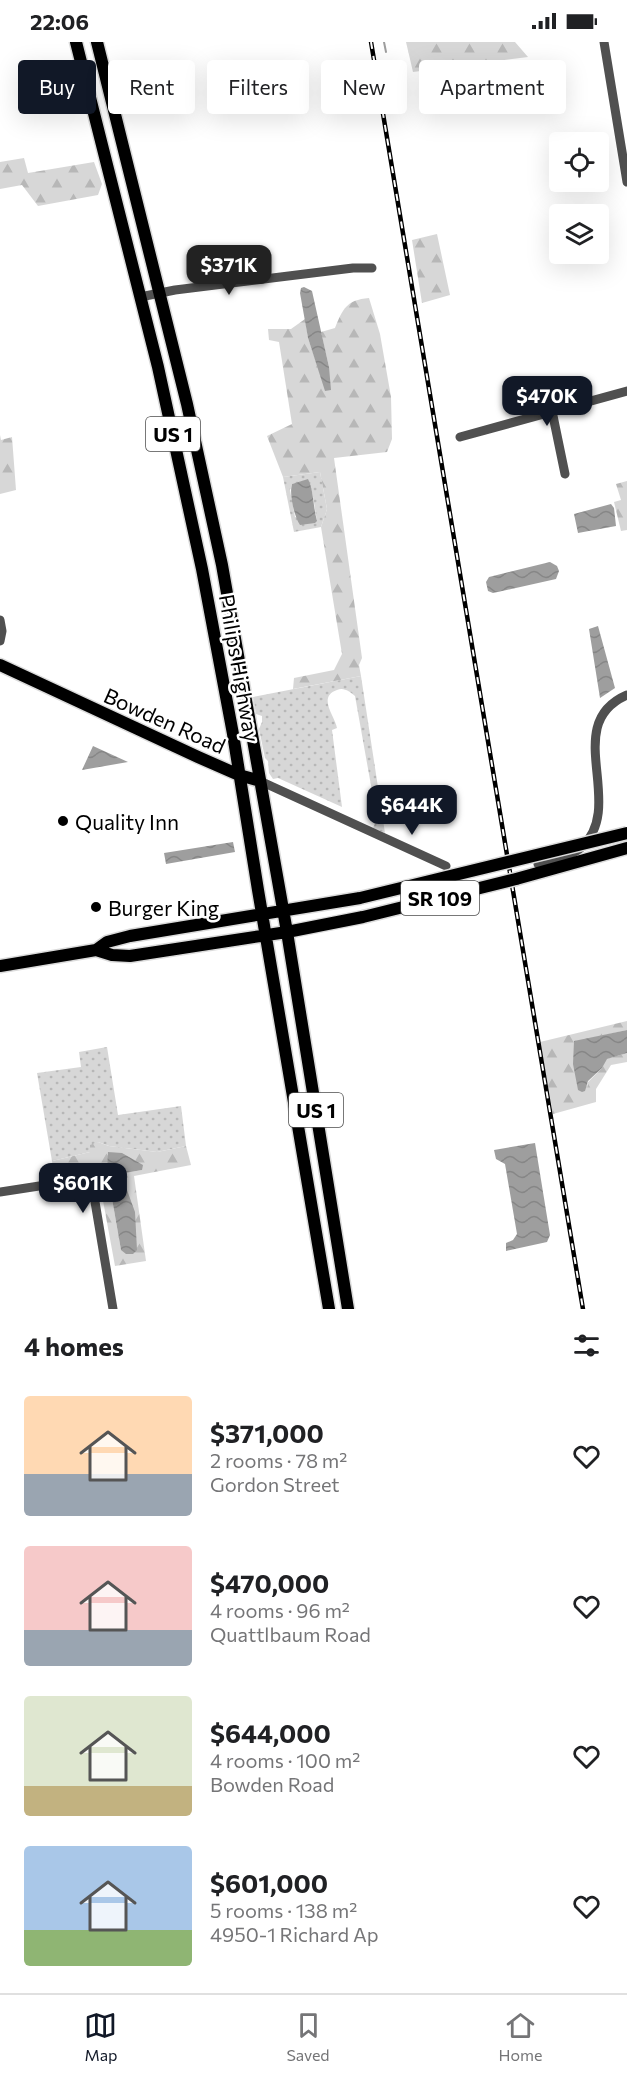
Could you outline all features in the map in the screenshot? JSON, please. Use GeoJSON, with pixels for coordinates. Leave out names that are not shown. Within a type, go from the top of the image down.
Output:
{"type":"FeatureCollection","features":[{"type":"Feature","properties":{"kind":"main road","name":"Philips Highway"},"geometry":{"type":"LineString","coordinates":[[76,42],[80,60]]}},
{"type":"Feature","properties":{"kind":"main road","name":"Philips Highway"},"geometry":{"type":"LineString","coordinates":[[97,42],[108,84]]}},
{"type":"Feature","properties":{"kind":"main road","name":"Philips Highway"},"geometry":{"type":"LineString","coordinates":[[94,114],[141,297],[191,517],[233,734],[329,1309]]}},
{"type":"Feature","properties":{"kind":"main road","name":"Philips Highway"},"geometry":{"type":"LineString","coordinates":[[116,114],[211,513],[287,932],[348,1309]]}},
{"type":"Feature","properties":{"kind":"main road"},"geometry":{"type":"LineString","coordinates":[[100,136],[120,131]]}},
{"type":"Feature","properties":{"kind":"main road"},"geometry":{"type":"LineString","coordinates":[[191,517],[211,513]]}},
{"type":"Feature","properties":{"kind":"main road","name":"Bowden Road"},"geometry":{"type":"LineString","coordinates":[[0,665],[239,775],[260,781]]}},
{"type":"Feature","properties":{"kind":"main road","name":"SR 109"},"geometry":{"type":"LineString","coordinates":[[96,950],[107,942],[130,936],[360,898],[627,833]]}},
{"type":"Feature","properties":{"kind":"main road","name":"SR 109"},"geometry":{"type":"LineString","coordinates":[[0,966],[96,950],[130,956],[287,932],[363,917],[499,884],[627,848]]}},
{"type":"Feature","properties":{"kind":"street"},"geometry":{"type":"LineString","coordinates":[[604,42],[627,182]]}},
{"type":"Feature","properties":{"kind":"street"},"geometry":{"type":"LineString","coordinates":[[141,297],[353,268],[372,268]]}},
{"type":"Feature","properties":{"kind":"street"},"geometry":{"type":"LineString","coordinates":[[460,437],[627,391]]}},
{"type":"Feature","properties":{"kind":"street"},"geometry":{"type":"LineString","coordinates":[[552,411],[565,474]]}},
{"type":"Feature","properties":{"kind":"street"},"geometry":{"type":"LineString","coordinates":[[0,620],[2,631],[0,641]]}},
{"type":"Feature","properties":{"kind":"street"},"geometry":{"type":"LineString","coordinates":[[538,864],[573,853],[590,839],[596,828],[602,816],[604,797],[597,747],[598,729],[606,711],[627,695]]}},
{"type":"Feature","properties":{"kind":"street","name":"Bowden Road"},"geometry":{"type":"LineString","coordinates":[[260,781],[446,866]]}},
{"type":"Feature","properties":{"kind":"street"},"geometry":{"type":"LineString","coordinates":[[0,1191],[90,1178],[113,1309]]}},
{"type":"Feature","properties":{"kind":"green space"},"geometry":{"type":"Polygon","coordinates":[[[406,42],[515,42],[528,57],[505,60],[419,60],[419,71],[413,72],[406,42]]]}},
{"type":"Feature","properties":{"kind":"green space"},"geometry":{"type":"Polygon","coordinates":[[[24,158],[28,173],[94,162],[102,184],[98,195],[38,206],[22,185],[0,189],[0,162],[24,158]]]}},
{"type":"Feature","properties":{"kind":"green space"},"geometry":{"type":"Polygon","coordinates":[[[437,234],[450,295],[422,303],[412,240],[437,234]]]}},
{"type":"Feature","properties":{"kind":"green space"},"geometry":{"type":"Polygon","coordinates":[[[369,298],[380,334],[391,397],[392,439],[387,452],[334,458],[362,658],[359,665],[361,676],[293,689],[294,678],[334,670],[342,654],[321,527],[327,509],[320,472],[283,477],[267,436],[292,424],[279,342],[269,340],[268,329],[291,329],[305,319],[308,338],[326,391],[329,367],[321,332],[335,328],[343,311],[350,303],[369,298]]]}},
{"type":"Feature","properties":{"kind":"green space"},"geometry":{"type":"Polygon","coordinates":[[[0,435],[1,440],[12,437],[16,490],[0,494],[0,435]]]}},
{"type":"Feature","properties":{"kind":"green space"},"geometry":{"type":"Polygon","coordinates":[[[320,472],[327,509],[321,527],[294,532],[283,477],[320,472]],[[307,480],[292,484],[290,490],[295,517],[317,520],[312,494],[307,480]]]}},
{"type":"Feature","properties":{"kind":"green space"},"geometry":{"type":"Polygon","coordinates":[[[627,481],[627,530],[621,531],[614,502],[621,500],[616,484],[627,481]]]}},
{"type":"Feature","properties":{"kind":"green space"},"geometry":{"type":"Polygon","coordinates":[[[361,676],[385,833],[373,828],[377,819],[355,696],[347,690],[340,689],[328,697],[329,707],[337,728],[332,730],[342,807],[278,778],[273,779],[269,773],[259,729],[262,716],[256,714],[253,697],[361,676]]]}},
{"type":"Feature","properties":{"kind":"green space"},"geometry":{"type":"Polygon","coordinates":[[[627,1021],[627,1030],[574,1042],[587,1088],[588,1082],[602,1068],[606,1059],[627,1053],[627,1062],[611,1065],[596,1089],[596,1102],[553,1114],[540,1042],[627,1021]]]}},
{"type":"Feature","properties":{"kind":"green space"},"geometry":{"type":"Polygon","coordinates":[[[107,1047],[118,1115],[181,1106],[186,1146],[157,1152],[109,1146],[98,1142],[90,1152],[52,1161],[37,1073],[81,1067],[79,1052],[107,1047]]]}},
{"type":"Feature","properties":{"kind":"green space"},"geometry":{"type":"Polygon","coordinates":[[[98,1142],[109,1146],[157,1152],[186,1146],[191,1165],[134,1176],[146,1261],[115,1266],[97,1168],[54,1175],[52,1161],[90,1152],[90,1145],[98,1142]],[[109,1152],[107,1170],[121,1250],[123,1179],[125,1173],[142,1170],[109,1152]]]}},
{"type":"Feature","properties":{"kind":"water"},"geometry":{"type":"Polygon","coordinates":[[[301,288],[312,291],[329,367],[331,390],[325,391],[308,338],[300,293],[301,288]]]}},
{"type":"Feature","properties":{"kind":"water"},"geometry":{"type":"Polygon","coordinates":[[[308,479],[317,521],[300,525],[293,505],[291,488],[292,484],[308,479]]]}},
{"type":"Feature","properties":{"kind":"water"},"geometry":{"type":"Polygon","coordinates":[[[611,504],[614,508],[616,526],[578,533],[574,514],[611,504]]]}},
{"type":"Feature","properties":{"kind":"water"},"geometry":{"type":"Polygon","coordinates":[[[550,562],[557,566],[559,571],[556,579],[493,593],[488,591],[486,582],[489,577],[550,562]]]}},
{"type":"Feature","properties":{"kind":"water"},"geometry":{"type":"Polygon","coordinates":[[[598,626],[615,688],[600,698],[589,629],[598,626]]]}},
{"type":"Feature","properties":{"kind":"water"},"geometry":{"type":"Polygon","coordinates":[[[93,746],[128,762],[82,770],[93,746]]]}},
{"type":"Feature","properties":{"kind":"water"},"geometry":{"type":"Polygon","coordinates":[[[233,842],[235,852],[166,864],[164,853],[233,842]]]}},
{"type":"Feature","properties":{"kind":"water"},"geometry":{"type":"Polygon","coordinates":[[[627,1030],[627,1053],[607,1059],[602,1068],[588,1081],[585,1091],[578,1090],[573,1064],[574,1041],[627,1030]]]}},
{"type":"Feature","properties":{"kind":"water"},"geometry":{"type":"Polygon","coordinates":[[[535,1143],[550,1235],[547,1242],[506,1251],[506,1243],[513,1240],[517,1234],[505,1164],[496,1159],[494,1150],[535,1143]]]}},
{"type":"Feature","properties":{"kind":"water"},"geometry":{"type":"Polygon","coordinates":[[[108,1152],[122,1153],[143,1165],[142,1170],[125,1173],[123,1179],[135,1212],[137,1250],[133,1254],[126,1254],[121,1250],[107,1170],[108,1152]]]}},
{"type":"Feature","properties":{"kind":"waterway"},"geometry":{"type":"LineString","coordinates":[[384,42],[386,52]]}},
{"type":"Feature","properties":{"kind":"railway"},"geometry":{"type":"LineString","coordinates":[[371,42],[583,1309]]}},
{"type":"Feature","properties":{"kind":"place","name":"Quality Inn"},"geometry":{"type":"Point","coordinates":[63,821]}},
{"type":"Feature","properties":{"kind":"place","name":"Burger King"},"geometry":{"type":"Point","coordinates":[96,907]}}]}
